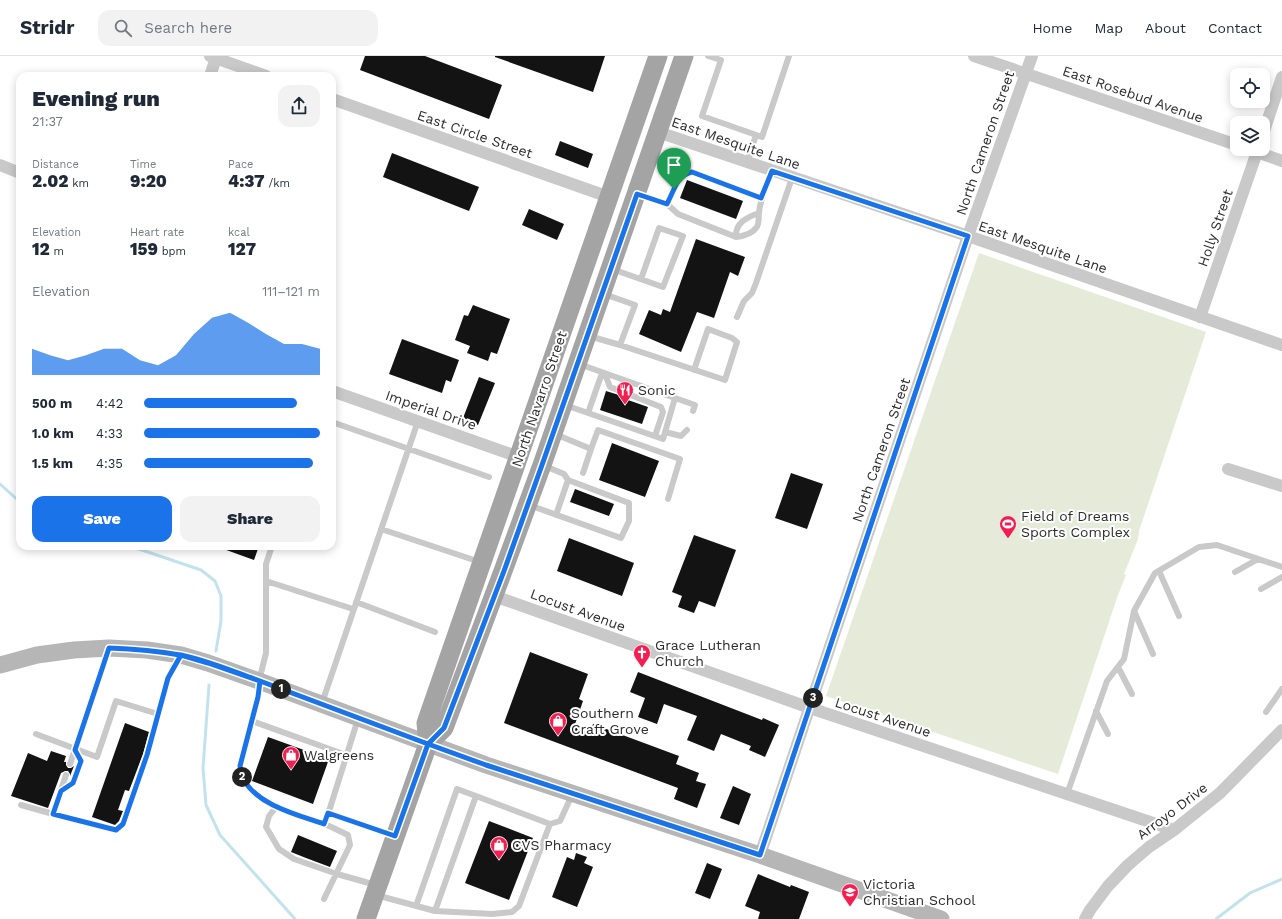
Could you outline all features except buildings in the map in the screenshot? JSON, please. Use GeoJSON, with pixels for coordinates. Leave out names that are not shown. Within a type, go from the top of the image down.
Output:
{"type":"FeatureCollection","features":[{"type":"Feature","properties":{"kind":"main road","name":"North Navarro Street"},"geometry":{"type":"LineString","coordinates":[[366,919],[428,744],[426,723],[520,457],[658,56]]}},
{"type":"Feature","properties":{"kind":"main road"},"geometry":{"type":"LineString","coordinates":[[637,194],[632,176],[672,56]]}},
{"type":"Feature","properties":{"kind":"main road","name":"North Navarro Street"},"geometry":{"type":"LineString","coordinates":[[428,744],[444,728],[494,596],[578,364],[684,56]]}},
{"type":"Feature","properties":{"kind":"main road"},"geometry":{"type":"LineString","coordinates":[[0,665],[37,655],[74,650],[109,648],[147,650],[181,655],[260,681],[321,705],[486,765],[760,855],[941,919]]}},
{"type":"Feature","properties":{"kind":"street","name":"East Rosebud Avenue"},"geometry":{"type":"LineString","coordinates":[[974,56],[1230,143]]}},
{"type":"Feature","properties":{"kind":"street","name":"North Cameron Street"},"geometry":{"type":"LineString","coordinates":[[760,855],[968,236],[1032,56]]}},
{"type":"Feature","properties":{"kind":"street"},"geometry":{"type":"LineString","coordinates":[[211,72],[213,57],[255,72]]}},
{"type":"Feature","properties":{"kind":"street"},"geometry":{"type":"LineString","coordinates":[[1269,116],[1282,76]]}},
{"type":"Feature","properties":{"kind":"street","name":"East Circle Street"},"geometry":{"type":"LineString","coordinates":[[336,100],[609,197]]}},
{"type":"Feature","properties":{"kind":"street","name":"East Mesquite Lane"},"geometry":{"type":"LineString","coordinates":[[658,132],[968,236],[1282,345]]}},
{"type":"Feature","properties":{"kind":"street","name":"Holly Street"},"geometry":{"type":"LineString","coordinates":[[1200,317],[1253,156]]}},
{"type":"Feature","properties":{"kind":"street"},"geometry":{"type":"LineString","coordinates":[[1270,156],[1282,161]]}},
{"type":"Feature","properties":{"kind":"street"},"geometry":{"type":"LineString","coordinates":[[0,165],[16,171]]}},
{"type":"Feature","properties":{"kind":"street","name":"Imperial Drive"},"geometry":{"type":"LineString","coordinates":[[336,392],[520,457]]}},
{"type":"Feature","properties":{"kind":"street"},"geometry":{"type":"LineString","coordinates":[[1228,469],[1282,486]]}},
{"type":"Feature","properties":{"kind":"street","name":"Locust Avenue"},"geometry":{"type":"LineString","coordinates":[[494,596],[810,708],[1174,830]]}},
{"type":"Feature","properties":{"kind":"street","name":"Arroyo Drive"},"geometry":{"type":"LineString","coordinates":[[1085,919],[1108,886],[1128,865],[1149,847],[1174,830],[1220,793],[1282,730]]}},
{"type":"Feature","properties":{"kind":"lane"},"geometry":{"type":"LineString","coordinates":[[708,56],[722,58],[702,116],[762,137],[789,56]]}},
{"type":"Feature","properties":{"kind":"lane"},"geometry":{"type":"LineString","coordinates":[[747,163],[756,135]]}},
{"type":"Feature","properties":{"kind":"lane"},"geometry":{"type":"LineString","coordinates":[[637,194],[667,204],[678,214],[736,237],[747,235],[756,228],[759,221],[761,198],[772,171]]}},
{"type":"Feature","properties":{"kind":"lane"},"geometry":{"type":"LineString","coordinates":[[667,204],[678,179],[685,174],[692,172],[761,198]]}},
{"type":"Feature","properties":{"kind":"lane"},"geometry":{"type":"LineString","coordinates":[[737,317],[744,302],[752,293],[756,283],[792,178]]}},
{"type":"Feature","properties":{"kind":"lane"},"geometry":{"type":"LineString","coordinates":[[736,237],[736,231],[742,221],[759,213]]}},
{"type":"Feature","properties":{"kind":"lane"},"geometry":{"type":"LineString","coordinates":[[611,268],[662,287],[683,236],[659,228],[641,279]]}},
{"type":"Feature","properties":{"kind":"lane"},"geometry":{"type":"LineString","coordinates":[[602,294],[635,305],[620,345]]}},
{"type":"Feature","properties":{"kind":"lane"},"geometry":{"type":"LineString","coordinates":[[587,336],[620,345],[694,370],[725,380],[737,342],[732,338],[708,328],[694,370]]}},
{"type":"Feature","properties":{"kind":"lane"},"geometry":{"type":"LineString","coordinates":[[578,364],[695,405],[693,411]]}},
{"type":"Feature","properties":{"kind":"lane"},"geometry":{"type":"LineString","coordinates":[[588,413],[603,373]]}},
{"type":"Feature","properties":{"kind":"lane"},"geometry":{"type":"LineString","coordinates":[[603,373],[610,387],[661,407],[663,412],[654,436]]}},
{"type":"Feature","properties":{"kind":"lane"},"geometry":{"type":"LineString","coordinates":[[563,404],[663,439],[675,398]]}},
{"type":"Feature","properties":{"kind":"lane"},"geometry":{"type":"LineString","coordinates":[[321,705],[418,421]]}},
{"type":"Feature","properties":{"kind":"lane"},"geometry":{"type":"LineString","coordinates":[[336,423],[489,477]]}},
{"type":"Feature","properties":{"kind":"lane"},"geometry":{"type":"LineString","coordinates":[[583,473],[598,430],[680,459],[668,499]]}},
{"type":"Feature","properties":{"kind":"lane"},"geometry":{"type":"LineString","coordinates":[[665,432],[681,436],[687,430]]}},
{"type":"Feature","properties":{"kind":"lane"},"geometry":{"type":"LineString","coordinates":[[553,433],[591,449]]}},
{"type":"Feature","properties":{"kind":"lane"},"geometry":{"type":"LineString","coordinates":[[528,504],[621,538],[628,521],[629,503],[568,480],[564,474],[542,465]]}},
{"type":"Feature","properties":{"kind":"lane"},"geometry":{"type":"LineString","coordinates":[[556,515],[568,480]]}},
{"type":"Feature","properties":{"kind":"lane"},"geometry":{"type":"LineString","coordinates":[[381,529],[482,562]]}},
{"type":"Feature","properties":{"kind":"lane"},"geometry":{"type":"LineString","coordinates":[[1067,794],[1107,681],[1124,659],[1134,611],[1155,573],[1199,547],[1216,545],[1282,567]]}},
{"type":"Feature","properties":{"kind":"lane"},"geometry":{"type":"LineString","coordinates":[[271,550],[266,564],[266,654],[258,697],[240,766],[243,777],[252,792],[276,807],[348,834],[350,845],[324,899]]}},
{"type":"Feature","properties":{"kind":"lane"},"geometry":{"type":"LineString","coordinates":[[1235,572],[1258,559]]}},
{"type":"Feature","properties":{"kind":"lane"},"geometry":{"type":"LineString","coordinates":[[1159,571],[1179,616]]}},
{"type":"Feature","properties":{"kind":"lane"},"geometry":{"type":"LineString","coordinates":[[1261,589],[1282,577]]}},
{"type":"Feature","properties":{"kind":"lane"},"geometry":{"type":"LineString","coordinates":[[266,581],[353,609]]}},
{"type":"Feature","properties":{"kind":"lane"},"geometry":{"type":"LineString","coordinates":[[356,602],[435,632]]}},
{"type":"Feature","properties":{"kind":"lane"},"geometry":{"type":"LineString","coordinates":[[1134,611],[1153,654]]}},
{"type":"Feature","properties":{"kind":"lane"},"geometry":{"type":"LineString","coordinates":[[70,764],[109,648]]}},
{"type":"Feature","properties":{"kind":"lane"},"geometry":{"type":"LineString","coordinates":[[21,805],[116,830],[123,824],[147,755],[168,678],[181,655]]}},
{"type":"Feature","properties":{"kind":"lane"},"geometry":{"type":"LineString","coordinates":[[1118,667],[1132,694]]}},
{"type":"Feature","properties":{"kind":"lane"},"geometry":{"type":"LineString","coordinates":[[1266,712],[1282,689]]}},
{"type":"Feature","properties":{"kind":"lane"},"geometry":{"type":"LineString","coordinates":[[36,734],[75,750],[97,757],[116,701],[158,714]]}},
{"type":"Feature","properties":{"kind":"lane"},"geometry":{"type":"LineString","coordinates":[[1096,711],[1108,734]]}},
{"type":"Feature","properties":{"kind":"lane"},"geometry":{"type":"LineString","coordinates":[[324,824],[358,718]]}},
{"type":"Feature","properties":{"kind":"lane"},"geometry":{"type":"LineString","coordinates":[[252,721],[346,755]]}},
{"type":"Feature","properties":{"kind":"lane"},"geometry":{"type":"LineString","coordinates":[[61,791],[73,783],[81,761],[75,750]]}},
{"type":"Feature","properties":{"kind":"lane"},"geometry":{"type":"LineString","coordinates":[[53,814],[66,775]]}},
{"type":"Feature","properties":{"kind":"lane"},"geometry":{"type":"LineString","coordinates":[[416,906],[457,789],[550,824],[560,821],[573,793]]}},
{"type":"Feature","properties":{"kind":"lane"},"geometry":{"type":"LineString","coordinates":[[435,910],[476,796]]}},
{"type":"Feature","properties":{"kind":"lane"},"geometry":{"type":"LineString","coordinates":[[276,807],[269,816],[266,827],[278,849],[294,859],[337,874],[416,906],[435,910],[492,914],[512,912],[518,906],[550,824]]}},
{"type":"Feature","properties":{"kind":"lane"},"geometry":{"type":"LineString","coordinates":[[328,813],[395,836]]}},
{"type":"Feature","properties":{"kind":"green space","name":"Field of Dreams Sports Complex"},"geometry":{"type":"Polygon","coordinates":[[[979,253],[1206,332],[1139,531],[1138,539],[1124,574],[1126,575],[1058,774],[826,696],[979,253]]]}},
{"type":"Feature","properties":{"kind":"waterway"},"geometry":{"type":"LineString","coordinates":[[0,484],[16,498]]}},
{"type":"Feature","properties":{"kind":"waterway"},"geometry":{"type":"LineString","coordinates":[[142,550],[201,570],[215,581],[221,596],[221,621],[216,651]]}},
{"type":"Feature","properties":{"kind":"waterway"},"geometry":{"type":"LineString","coordinates":[[209,685],[203,768],[206,805],[220,835],[295,919]]}},
{"type":"Feature","properties":{"kind":"waterway"},"geometry":{"type":"LineString","coordinates":[[1216,919],[1250,893],[1282,879]]}},
{"type":"Feature","properties":{"kind":"place","name":"Sonic"},"geometry":{"type":"Point","coordinates":[625,405]}},
{"type":"Feature","properties":{"kind":"place","name":"Field of Dreams Sports Complex"},"geometry":{"type":"Point","coordinates":[1008,539]}},
{"type":"Feature","properties":{"kind":"place","name":"Grace Lutheran Church"},"geometry":{"type":"Point","coordinates":[642,668]}},
{"type":"Feature","properties":{"kind":"place","name":"Southern Craft Grove"},"geometry":{"type":"Point","coordinates":[558,736]}},
{"type":"Feature","properties":{"kind":"place","name":"Walgreens"},"geometry":{"type":"Point","coordinates":[291,770]}},
{"type":"Feature","properties":{"kind":"place","name":"CVS Pharmacy"},"geometry":{"type":"Point","coordinates":[499,860]}},
{"type":"Feature","properties":{"kind":"place","name":"Victoria Christian School"},"geometry":{"type":"Point","coordinates":[850,907]}},
{"type":"Feature","properties":{"kind":"route"},"geometry":{"type":"LineString","coordinates":[[674,189],[667,204],[637,194],[504,571],[444,728],[428,744],[260,681],[181,655],[168,678],[147,755],[123,824],[116,830],[53,814],[61,791],[73,783],[81,761],[75,750],[109,648],[147,650],[181,655],[208,663],[260,681],[258,697],[240,766],[243,777],[252,792],[276,807],[324,824],[328,813],[395,836],[428,744],[486,765],[760,855],[968,236],[772,171],[761,198],[692,172],[685,174],[678,179],[674,189]]}}]}
